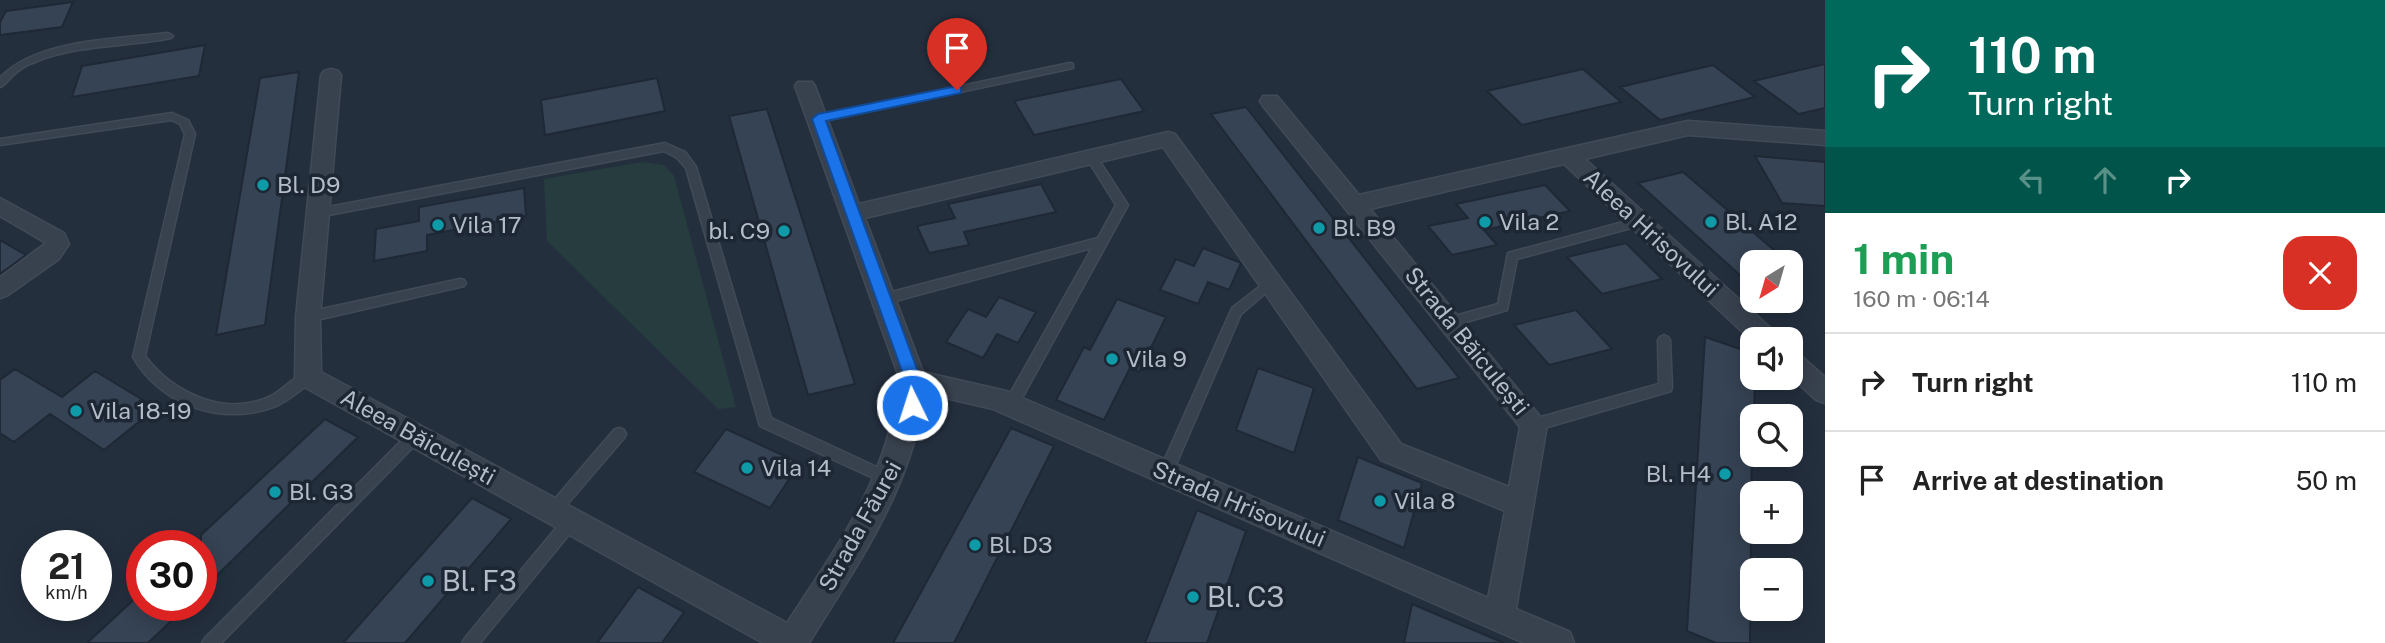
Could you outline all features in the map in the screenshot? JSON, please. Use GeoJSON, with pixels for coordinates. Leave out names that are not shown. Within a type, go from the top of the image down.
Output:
{"type":"FeatureCollection","features":[{"type":"Feature","properties":{"kind":"street"},"geometry":{"type":"LineString","coordinates":[[308,377],[308,317],[331,75]]}},
{"type":"Feature","properties":{"kind":"street","name":"Strada Făurei"},"geometry":{"type":"LineString","coordinates":[[792,643],[874,509],[889,479],[908,427],[913,380],[805,86]]}},
{"type":"Feature","properties":{"kind":"street","name":"Strada Băiculești"},"geometry":{"type":"LineString","coordinates":[[1270,101],[1452,321],[1534,425],[1500,617]]}},
{"type":"Feature","properties":{"kind":"street"},"geometry":{"type":"LineString","coordinates":[[1356,204],[1688,128],[1825,138]]}},
{"type":"Feature","properties":{"kind":"street"},"geometry":{"type":"LineString","coordinates":[[853,213],[1168,139],[1391,452],[1520,504]]}},
{"type":"Feature","properties":{"kind":"street","name":"Aleea Hrisovului"},"geometry":{"type":"LineString","coordinates":[[1567,155],[1753,327]]}},
{"type":"Feature","properties":{"kind":"street"},"geometry":{"type":"LineString","coordinates":[[0,206],[56,239],[58,244],[51,253],[0,289]]}},
{"type":"Feature","properties":{"kind":"street"},"geometry":{"type":"LineString","coordinates":[[1803,373],[1825,392]]}},
{"type":"Feature","properties":{"kind":"street","name":"Aleea Băiculești"},"geometry":{"type":"LineString","coordinates":[[308,377],[792,643]]}},
{"type":"Feature","properties":{"kind":"street","name":"Strada Hrisovului"},"geometry":{"type":"LineString","coordinates":[[913,380],[997,399],[1500,617],[1544,640]]}},
{"type":"Feature","properties":{"kind":"lane"},"geometry":{"type":"LineString","coordinates":[[0,85],[4,72],[55,51],[169,36]]}},
{"type":"Feature","properties":{"kind":"lane"},"geometry":{"type":"LineString","coordinates":[[818,119],[1070,66]]}},
{"type":"Feature","properties":{"kind":"lane"},"geometry":{"type":"LineString","coordinates":[[0,142],[173,116],[184,122],[190,134],[139,357],[148,372],[193,404],[230,410],[273,401],[308,377]]}},
{"type":"Feature","properties":{"kind":"lane"},"geometry":{"type":"LineString","coordinates":[[318,213],[665,147],[681,155],[691,167],[765,422],[889,479]]}},
{"type":"Feature","properties":{"kind":"lane"},"geometry":{"type":"LineString","coordinates":[[1011,405],[1122,205],[1091,157]]}},
{"type":"Feature","properties":{"kind":"lane"},"geometry":{"type":"LineString","coordinates":[[1452,321],[1503,307],[1512,256],[1638,222]]}},
{"type":"Feature","properties":{"kind":"lane"},"geometry":{"type":"LineString","coordinates":[[884,299],[1100,242]]}},
{"type":"Feature","properties":{"kind":"lane"},"geometry":{"type":"LineString","coordinates":[[1166,472],[1236,311],[1271,282]]}},
{"type":"Feature","properties":{"kind":"lane"},"geometry":{"type":"LineString","coordinates":[[308,317],[460,283]]}},
{"type":"Feature","properties":{"kind":"lane"},"geometry":{"type":"LineString","coordinates":[[1534,425],[1666,387],[1664,340]]}},
{"type":"Feature","properties":{"kind":"lane"},"geometry":{"type":"LineString","coordinates":[[470,643],[619,434]]}},
{"type":"Feature","properties":{"kind":"lane"},"geometry":{"type":"LineString","coordinates":[[209,643],[415,435]]}},
{"type":"Feature","properties":{"kind":"green space"},"geometry":{"type":"Polygon","coordinates":[[[642,162],[664,165],[674,176],[736,407],[718,409],[547,241],[544,179],[642,162]]]}},
{"type":"Feature","properties":{"kind":"building"},"geometry":{"type":"Polygon","coordinates":[[[73,2],[62,27],[0,35],[0,22],[6,11],[73,2]]]}},
{"type":"Feature","properties":{"kind":"building"},"geometry":{"type":"Polygon","coordinates":[[[205,45],[199,76],[72,97],[82,66],[205,45]]]}},
{"type":"Feature","properties":{"kind":"building"},"geometry":{"type":"Polygon","coordinates":[[[1825,64],[1825,108],[1799,114],[1754,81],[1825,64]]]}},
{"type":"Feature","properties":{"kind":"building"},"geometry":{"type":"Polygon","coordinates":[[[1713,65],[1755,97],[1660,120],[1620,87],[1713,65]]]}},
{"type":"Feature","properties":{"kind":"building"},"geometry":{"type":"Polygon","coordinates":[[[1583,69],[1621,102],[1522,125],[1487,91],[1583,69]]]}},
{"type":"Feature","properties":{"kind":"building","name":"Bl. D9"},"geometry":{"type":"Polygon","coordinates":[[[299,72],[265,325],[216,335],[260,78],[299,72]]]}},
{"type":"Feature","properties":{"kind":"building"},"geometry":{"type":"Polygon","coordinates":[[[657,78],[665,111],[545,135],[541,100],[657,78]]]}},
{"type":"Feature","properties":{"kind":"building"},"geometry":{"type":"Polygon","coordinates":[[[1121,79],[1144,111],[1034,135],[1014,101],[1121,79]]]}},
{"type":"Feature","properties":{"kind":"building","name":"Bl. B9"},"geometry":{"type":"Polygon","coordinates":[[[1246,107],[1459,378],[1417,389],[1211,114],[1246,107]]]}},
{"type":"Feature","properties":{"kind":"building","name":"bl. C9"},"geometry":{"type":"Polygon","coordinates":[[[767,109],[855,384],[808,395],[729,116],[767,109]]]}},
{"type":"Feature","properties":{"kind":"building"},"geometry":{"type":"Polygon","coordinates":[[[1755,156],[1825,162],[1825,206],[1782,203],[1755,156]]]}},
{"type":"Feature","properties":{"kind":"building","name":"Bl. A12"},"geometry":{"type":"Polygon","coordinates":[[[1683,172],[1774,250],[1740,250],[1740,275],[1638,183],[1683,172]]]}},
{"type":"Feature","properties":{"kind":"building"},"geometry":{"type":"Polygon","coordinates":[[[1041,184],[1056,212],[964,232],[969,245],[929,253],[917,226],[955,218],[948,204],[1041,184]]]}},
{"type":"Feature","properties":{"kind":"building","name":"Vila 2"},"geometry":{"type":"Polygon","coordinates":[[[1545,185],[1570,211],[1484,230],[1497,245],[1452,255],[1428,226],[1468,218],[1456,204],[1545,185]]]}},
{"type":"Feature","properties":{"kind":"building","name":"Vila 17"},"geometry":{"type":"Polygon","coordinates":[[[524,188],[526,216],[427,235],[427,251],[374,261],[376,229],[419,221],[419,207],[524,188]]]}},
{"type":"Feature","properties":{"kind":"building"},"geometry":{"type":"Polygon","coordinates":[[[0,240],[26,255],[0,274],[0,240]]]}},
{"type":"Feature","properties":{"kind":"building"},"geometry":{"type":"Polygon","coordinates":[[[1626,243],[1662,279],[1602,294],[1567,257],[1626,243]]]}},
{"type":"Feature","properties":{"kind":"building"},"geometry":{"type":"Polygon","coordinates":[[[1203,248],[1241,263],[1229,290],[1208,282],[1198,304],[1160,290],[1176,259],[1194,266],[1203,248]]]}},
{"type":"Feature","properties":{"kind":"building"},"geometry":{"type":"Polygon","coordinates":[[[999,297],[1036,312],[1018,343],[997,334],[983,358],[946,342],[968,309],[986,317],[999,297]]]}},
{"type":"Feature","properties":{"kind":"building","name":"Vila 9"},"geometry":{"type":"Polygon","coordinates":[[[1117,299],[1166,317],[1139,372],[1130,368],[1104,420],[1056,400],[1084,347],[1090,350],[1117,299]]]}},
{"type":"Feature","properties":{"kind":"building"},"geometry":{"type":"Polygon","coordinates":[[[1576,310],[1612,349],[1549,365],[1514,325],[1576,310]]]}},
{"type":"Feature","properties":{"kind":"building","name":"Bl. H4"},"geometry":{"type":"Polygon","coordinates":[[[1705,337],[1740,349],[1740,390],[1755,390],[1754,404],[1740,404],[1740,467],[1752,467],[1751,481],[1740,481],[1740,544],[1751,544],[1751,558],[1740,558],[1740,621],[1750,621],[1750,643],[1716,643],[1687,631],[1705,337]]]}},
{"type":"Feature","properties":{"kind":"building"},"geometry":{"type":"Polygon","coordinates":[[[1258,368],[1314,388],[1294,453],[1236,430],[1258,368]]]}},
{"type":"Feature","properties":{"kind":"building","name":"Vila 18-19"},"geometry":{"type":"Polygon","coordinates":[[[15,369],[62,397],[95,371],[156,408],[104,450],[50,414],[14,442],[0,433],[0,380],[15,369]]]}},
{"type":"Feature","properties":{"kind":"building","name":"Bl. G3"},"geometry":{"type":"Polygon","coordinates":[[[325,419],[358,437],[217,575],[217,530],[206,530],[325,419]]]}},
{"type":"Feature","properties":{"kind":"building","name":"Bl. D3"},"geometry":{"type":"Polygon","coordinates":[[[1011,428],[1054,446],[954,643],[893,643],[1011,428]]]}},
{"type":"Feature","properties":{"kind":"building","name":"Vila 14"},"geometry":{"type":"Polygon","coordinates":[[[726,429],[800,463],[770,508],[694,472],[726,429]]]}},
{"type":"Feature","properties":{"kind":"building","name":"Vila 8"},"geometry":{"type":"Polygon","coordinates":[[[1358,457],[1422,483],[1404,548],[1338,520],[1358,457]]]}},
{"type":"Feature","properties":{"kind":"building","name":"Bl. F3"},"geometry":{"type":"Polygon","coordinates":[[[472,498],[511,519],[405,643],[343,643],[472,498]]]}},
{"type":"Feature","properties":{"kind":"building","name":"Bl. C3"},"geometry":{"type":"Polygon","coordinates":[[[1197,510],[1246,531],[1207,643],[1145,643],[1197,510]]]}},
{"type":"Feature","properties":{"kind":"building"},"geometry":{"type":"Polygon","coordinates":[[[638,587],[684,612],[662,643],[597,643],[638,587]]]}},
{"type":"Feature","properties":{"kind":"building"},"geometry":{"type":"Polygon","coordinates":[[[1412,604],[1504,643],[1404,643],[1412,604]]]}},
{"type":"Feature","properties":{"kind":"building"},"geometry":{"type":"Polygon","coordinates":[[[126,607],[126,621],[171,621],[148,643],[87,643],[126,607]]]}},
{"type":"Feature","properties":{"kind":"place","name":"Bl. D9"},"geometry":{"type":"Point","coordinates":[263,185]}},
{"type":"Feature","properties":{"kind":"place","name":"Vila 2"},"geometry":{"type":"Point","coordinates":[1485,222]}},
{"type":"Feature","properties":{"kind":"place","name":"Bl. A12"},"geometry":{"type":"Point","coordinates":[1711,222]}},
{"type":"Feature","properties":{"kind":"place","name":"Vila 17"},"geometry":{"type":"Point","coordinates":[438,225]}},
{"type":"Feature","properties":{"kind":"place","name":"Bl. B9"},"geometry":{"type":"Point","coordinates":[1319,228]}},
{"type":"Feature","properties":{"kind":"place","name":"bl. C9"},"geometry":{"type":"Point","coordinates":[784,231]}},
{"type":"Feature","properties":{"kind":"place","name":"Vila 9"},"geometry":{"type":"Point","coordinates":[1112,359]}},
{"type":"Feature","properties":{"kind":"place","name":"Vila 18-19"},"geometry":{"type":"Point","coordinates":[76,411]}},
{"type":"Feature","properties":{"kind":"place","name":"Vila 14"},"geometry":{"type":"Point","coordinates":[747,468]}},
{"type":"Feature","properties":{"kind":"place","name":"Bl. H4"},"geometry":{"type":"Point","coordinates":[1725,474]}},
{"type":"Feature","properties":{"kind":"place","name":"Bl. G3"},"geometry":{"type":"Point","coordinates":[275,492]}},
{"type":"Feature","properties":{"kind":"place","name":"Vila 8"},"geometry":{"type":"Point","coordinates":[1380,501]}},
{"type":"Feature","properties":{"kind":"place","name":"Bl. D3"},"geometry":{"type":"Point","coordinates":[975,545]}},
{"type":"Feature","properties":{"kind":"place","name":"Bl. F3"},"geometry":{"type":"Point","coordinates":[428,581]}},
{"type":"Feature","properties":{"kind":"place","name":"Bl. C3"},"geometry":{"type":"Point","coordinates":[1193,597]}},
{"type":"Feature","properties":{"kind":"route"},"geometry":{"type":"LineString","coordinates":[[912,405],[913,380],[818,119],[957,90]]}}]}
